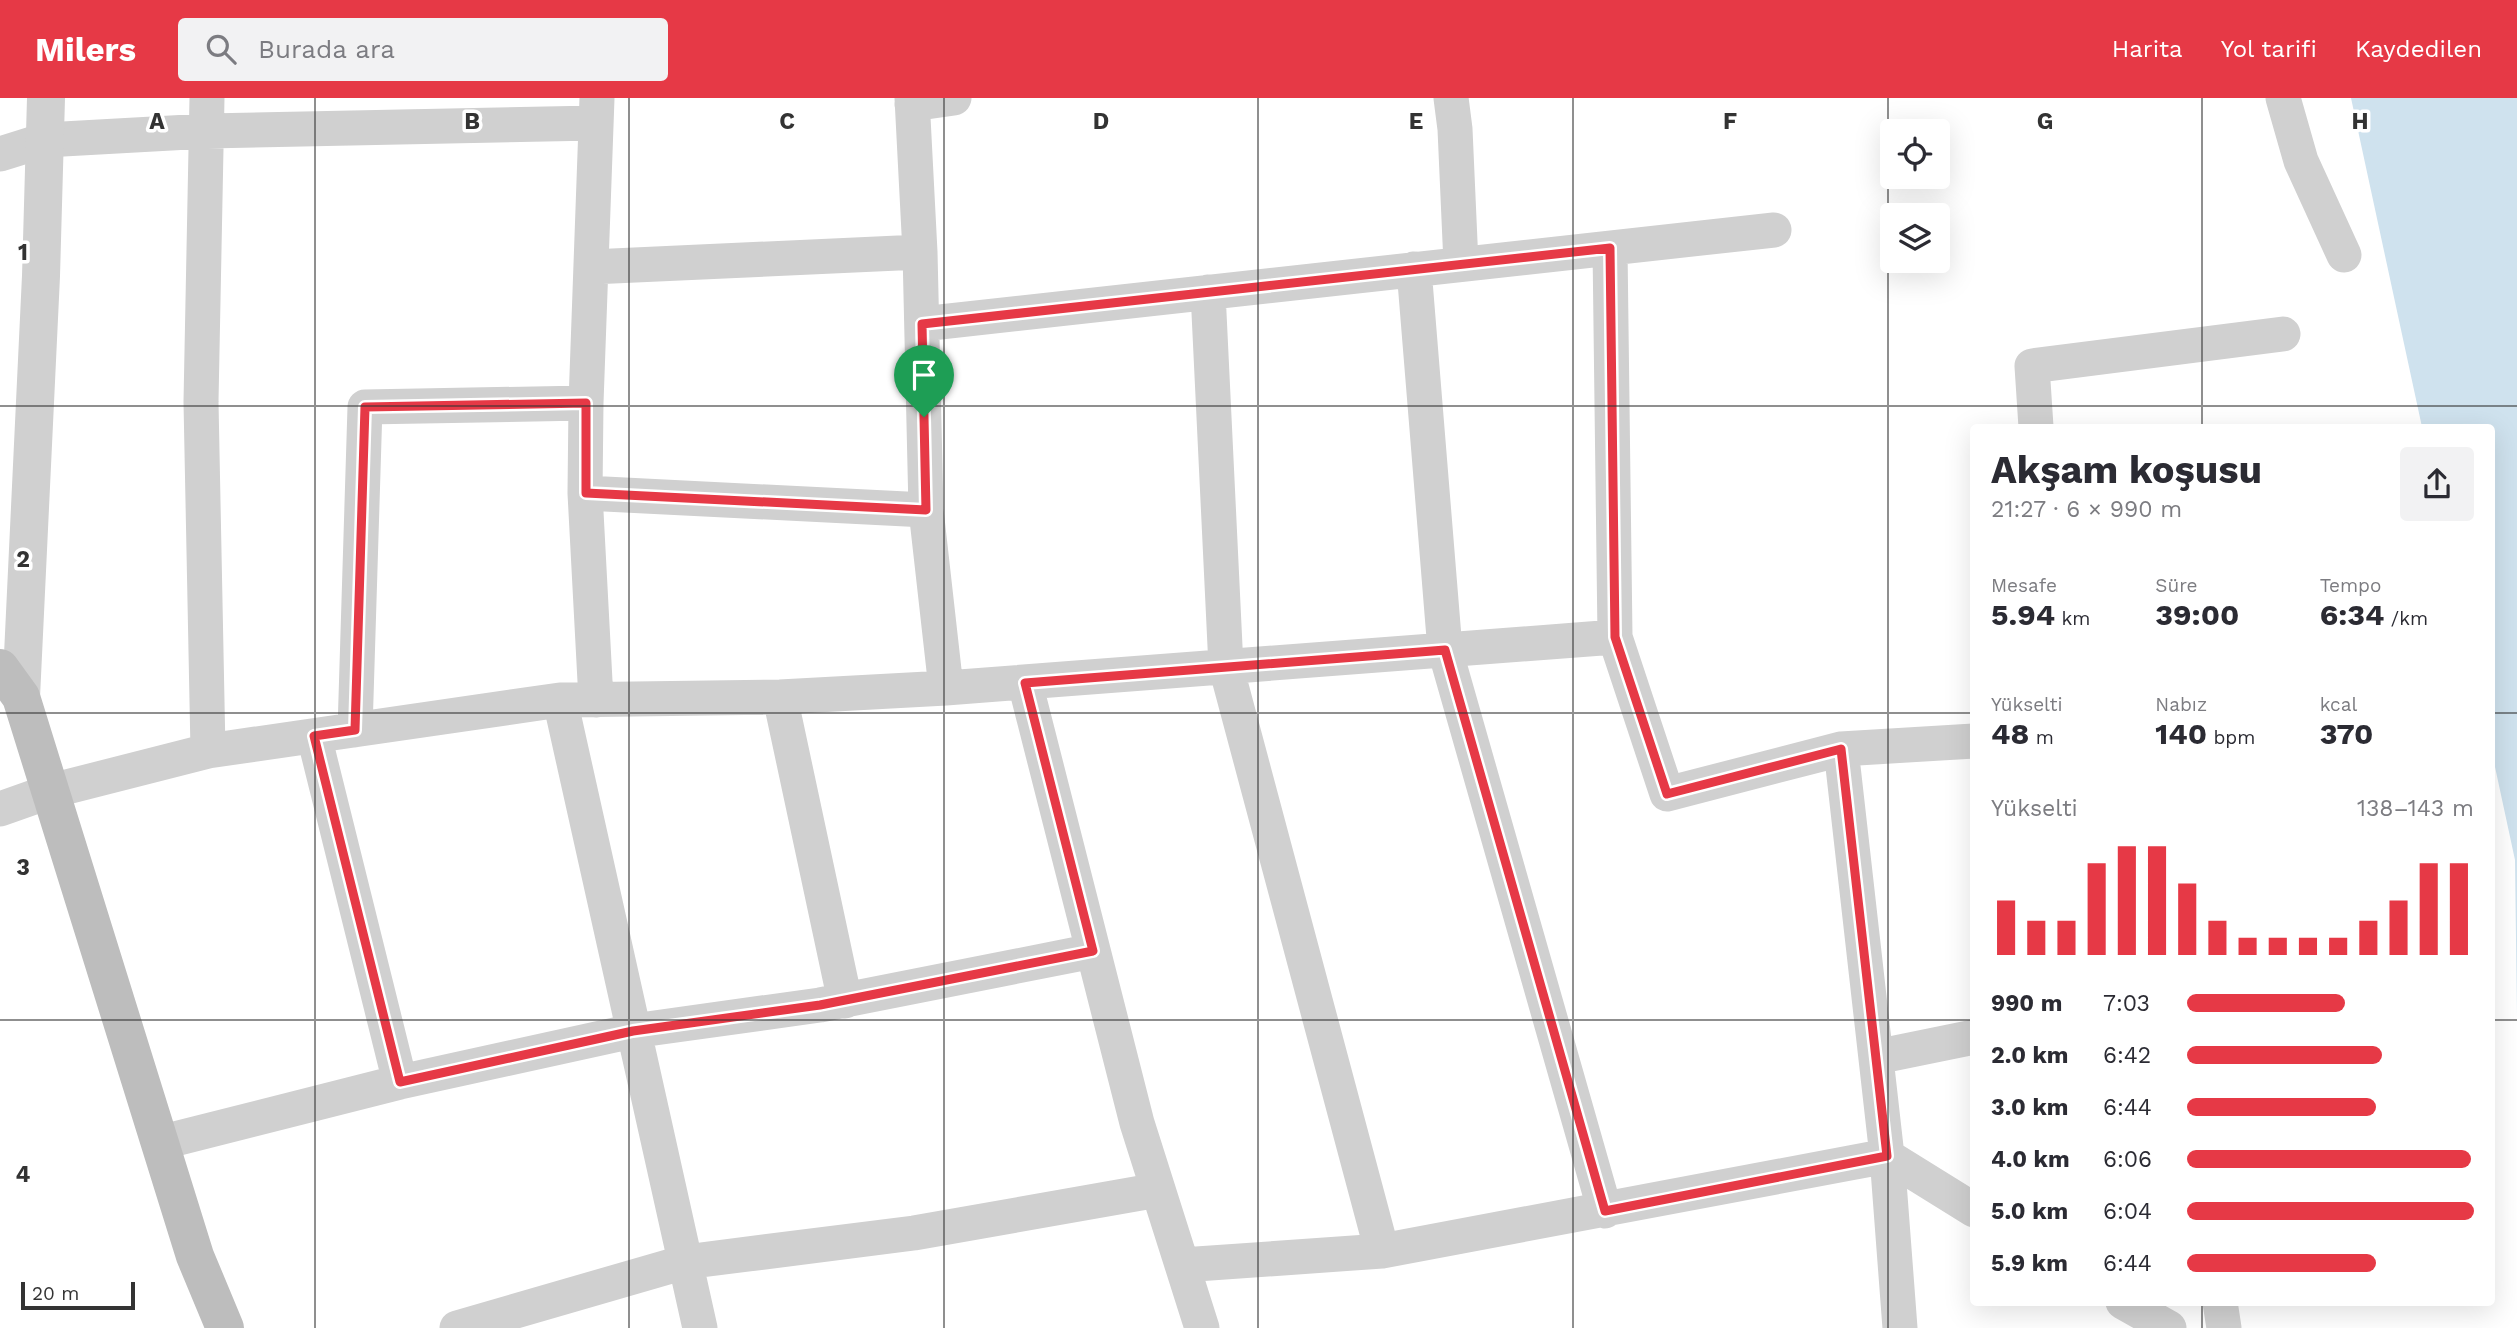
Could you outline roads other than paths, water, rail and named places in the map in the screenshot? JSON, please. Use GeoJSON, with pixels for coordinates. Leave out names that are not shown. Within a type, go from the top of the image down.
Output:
{"type":"FeatureCollection","features":[{"type":"Feature","properties":{"kind":"main road"},"geometry":{"type":"LineString","coordinates":[[10,682],[51,791],[195,1256],[225,1328]]}},
{"type":"Feature","properties":{"kind":"street"},"geometry":{"type":"LineString","coordinates":[[10,682],[41,276],[46,98]]}},
{"type":"Feature","properties":{"kind":"street"},"geometry":{"type":"LineString","coordinates":[[946,688],[926,510],[922,324],[912,101],[954,98]]}},
{"type":"Feature","properties":{"kind":"street"},"geometry":{"type":"LineString","coordinates":[[1451,98],[1455,129],[1461,264]]}},
{"type":"Feature","properties":{"kind":"street"},"geometry":{"type":"LineString","coordinates":[[2283,98],[2301,161],[2344,255]]}},
{"type":"Feature","properties":{"kind":"street"},"geometry":{"type":"LineString","coordinates":[[0,154],[45,140],[207,114],[596,111],[586,403],[586,493],[596,700]]}},
{"type":"Feature","properties":{"kind":"street"},"geometry":{"type":"LineString","coordinates":[[207,114],[201,402],[208,751]]}},
{"type":"Feature","properties":{"kind":"street"},"geometry":{"type":"LineString","coordinates":[[922,324],[1774,230]]}},
{"type":"Feature","properties":{"kind":"street"},"geometry":{"type":"LineString","coordinates":[[1610,248],[1615,637],[1667,794],[1841,749],[1970,741]]}},
{"type":"Feature","properties":{"kind":"street"},"geometry":{"type":"LineString","coordinates":[[591,267],[919,252]]}},
{"type":"Feature","properties":{"kind":"street"},"geometry":{"type":"LineString","coordinates":[[1414,269],[1445,650],[1605,1211]]}},
{"type":"Feature","properties":{"kind":"street"},"geometry":{"type":"LineString","coordinates":[[1208,292],[1226,667],[1382,1251]]}},
{"type":"Feature","properties":{"kind":"street"},"geometry":{"type":"LineString","coordinates":[[2036,424],[2032,366],[2283,334]]}},
{"type":"Feature","properties":{"kind":"street"},"geometry":{"type":"LineString","coordinates":[[355,730],[365,407],[586,403]]}},
{"type":"Feature","properties":{"kind":"street"},"geometry":{"type":"LineString","coordinates":[[586,493],[926,510]]}},
{"type":"Feature","properties":{"kind":"street"},"geometry":{"type":"LineString","coordinates":[[0,809],[51,791],[208,751],[560,700],[780,697],[946,688],[1615,637]]}},
{"type":"Feature","properties":{"kind":"street"},"geometry":{"type":"LineString","coordinates":[[1025,683],[1137,1123],[1202,1328]]}},
{"type":"Feature","properties":{"kind":"street"},"geometry":{"type":"LineString","coordinates":[[780,697],[845,1001]]}},
{"type":"Feature","properties":{"kind":"street"},"geometry":{"type":"LineString","coordinates":[[560,700],[700,1328]]}},
{"type":"Feature","properties":{"kind":"street"},"geometry":{"type":"LineString","coordinates":[[314,736],[400,1082]]}},
{"type":"Feature","properties":{"kind":"street"},"geometry":{"type":"LineString","coordinates":[[1841,749],[1887,1156],[1900,1328]]}},
{"type":"Feature","properties":{"kind":"street"},"geometry":{"type":"LineString","coordinates":[[159,1143],[400,1082],[633,1031],[845,1001],[1093,951]]}},
{"type":"Feature","properties":{"kind":"street"},"geometry":{"type":"LineString","coordinates":[[1876,1057],[1970,1038]]}},
{"type":"Feature","properties":{"kind":"street"},"geometry":{"type":"LineString","coordinates":[[1182,1265],[1382,1251],[1887,1156],[1970,1208]]}},
{"type":"Feature","properties":{"kind":"street"},"geometry":{"type":"LineString","coordinates":[[457,1328],[685,1262],[914,1233],[1158,1190]]}},
{"type":"Feature","properties":{"kind":"street"},"geometry":{"type":"LineString","coordinates":[[2130,1306],[2169,1328]]}},
{"type":"Feature","properties":{"kind":"street"},"geometry":{"type":"LineString","coordinates":[[2221,1306],[2224,1328]]}},
{"type":"Feature","properties":{"kind":"water"},"geometry":{"type":"Polygon","coordinates":[[[2351,98],[2517,98],[2517,1018],[2515,860],[2495,767],[2495,424],[2421,424],[2351,98]]]}}]}
